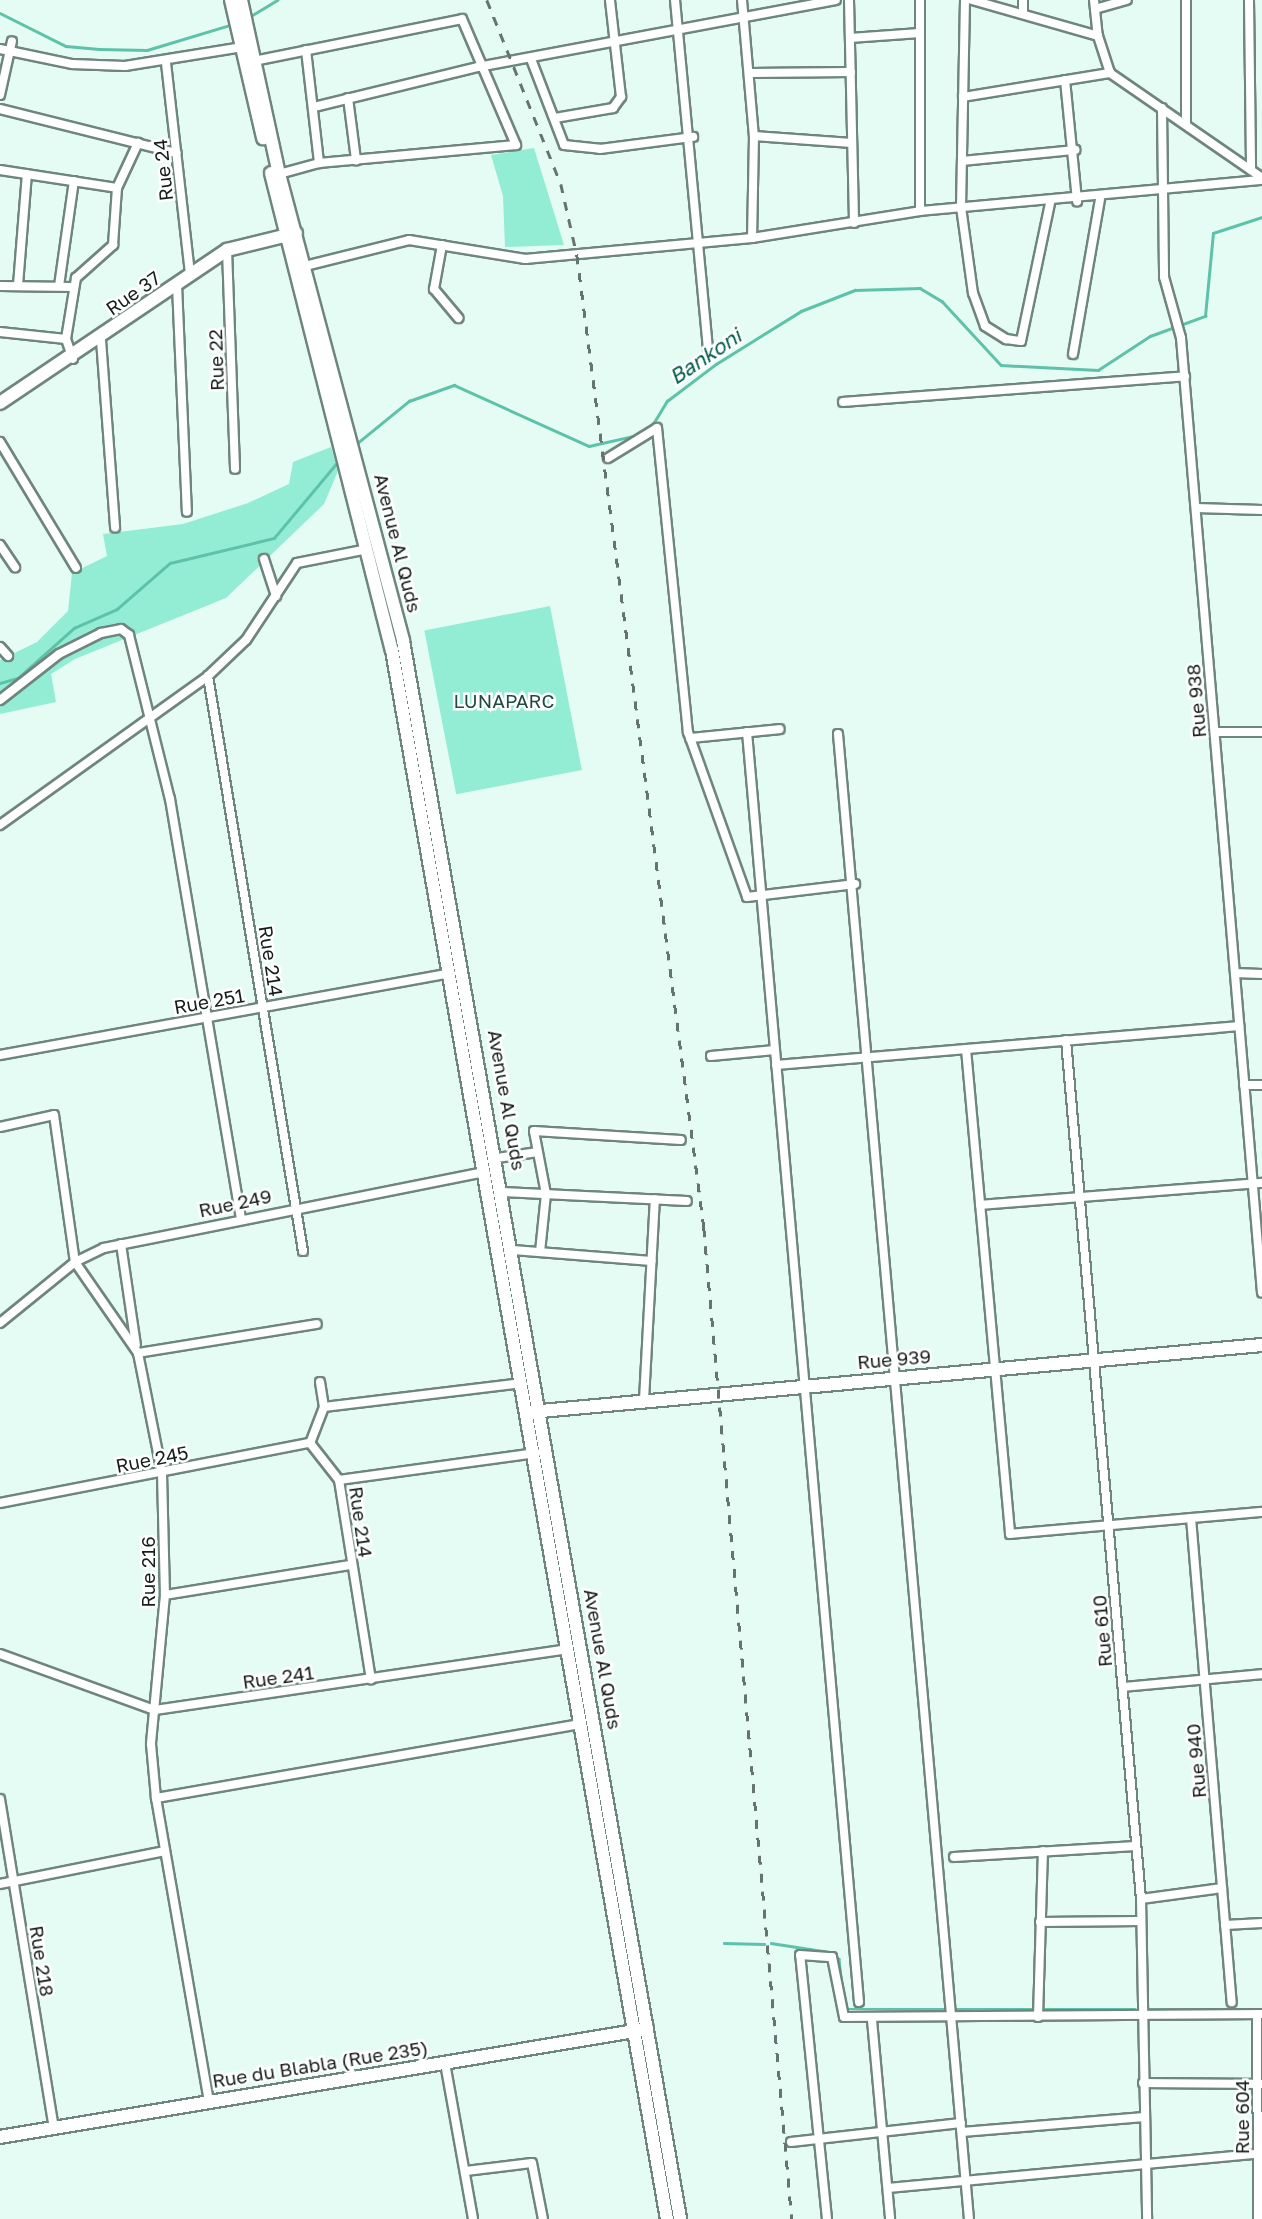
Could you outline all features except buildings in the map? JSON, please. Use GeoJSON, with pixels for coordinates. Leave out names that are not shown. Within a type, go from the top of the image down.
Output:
{"type":"FeatureCollection","features":[{"type":"Feature","properties":{"kind":"main road","name":"Avenue Al Quds"},"geometry":{"type":"LineString","coordinates":[[232,0],[254,61],[289,234],[305,267],[348,421],[368,549],[451,973],[494,1167],[503,1192],[535,1411],[641,2031],[667,2219]]}},
{"type":"Feature","properties":{"kind":"main road","name":"Avenue Al Quds"},"geometry":{"type":"LineString","coordinates":[[241,0],[242,47],[335,433],[358,481],[402,640],[464,971],[524,1382],[535,1411],[536,1453],[581,1724],[680,2219]]}},
{"type":"Feature","properties":{"kind":"main road","name":"Rue 37"},"geometry":{"type":"LineString","coordinates":[[0,403],[73,359],[190,273],[227,250],[289,234]]}},
{"type":"Feature","properties":{"kind":"main road","name":"Rue 939"},"geometry":{"type":"LineString","coordinates":[[535,1411],[1262,1345]]}},
{"type":"Feature","properties":{"kind":"main road","name":"Rue du Blabla (Rue 235)"},"geometry":{"type":"LineString","coordinates":[[0,2137],[641,2031]]}},
{"type":"Feature","properties":{"kind":"street"},"geometry":{"type":"LineString","coordinates":[[555,118],[613,108],[623,85],[614,42],[610,0]]}},
{"type":"Feature","properties":{"kind":"street"},"geometry":{"type":"LineString","coordinates":[[675,0],[693,138],[708,347]]}},
{"type":"Feature","properties":{"kind":"street"},"geometry":{"type":"LineString","coordinates":[[742,0],[746,17],[754,136],[751,238]]}},
{"type":"Feature","properties":{"kind":"street"},"geometry":{"type":"LineString","coordinates":[[314,107],[478,67],[836,0]]}},
{"type":"Feature","properties":{"kind":"street"},"geometry":{"type":"LineString","coordinates":[[849,0],[854,223]]}},
{"type":"Feature","properties":{"kind":"street"},"geometry":{"type":"LineString","coordinates":[[920,0],[920,211]]}},
{"type":"Feature","properties":{"kind":"street"},"geometry":{"type":"LineString","coordinates":[[965,0],[961,207],[985,326],[1021,341],[1050,203]]}},
{"type":"Feature","properties":{"kind":"street"},"geometry":{"type":"LineString","coordinates":[[972,0],[1098,36]]}},
{"type":"Feature","properties":{"kind":"street"},"geometry":{"type":"LineString","coordinates":[[1023,0],[1023,15]]}},
{"type":"Feature","properties":{"kind":"street"},"geometry":{"type":"LineString","coordinates":[[1127,0],[1095,5],[1098,36],[1110,73],[1186,123],[1262,179]]}},
{"type":"Feature","properties":{"kind":"street"},"geometry":{"type":"LineString","coordinates":[[1186,0],[1186,123]]}},
{"type":"Feature","properties":{"kind":"street"},"geometry":{"type":"LineString","coordinates":[[1249,0],[1251,170]]}},
{"type":"Feature","properties":{"kind":"street"},"geometry":{"type":"LineString","coordinates":[[254,61],[462,19],[478,67],[516,145],[319,163],[279,174]]}},
{"type":"Feature","properties":{"kind":"street"},"geometry":{"type":"LineString","coordinates":[[850,38],[920,33]]}},
{"type":"Feature","properties":{"kind":"street"},"geometry":{"type":"LineString","coordinates":[[0,96],[12,41]]}},
{"type":"Feature","properties":{"kind":"street"},"geometry":{"type":"LineString","coordinates":[[0,49],[72,64],[166,63],[242,47]]}},
{"type":"Feature","properties":{"kind":"street"},"geometry":{"type":"LineString","coordinates":[[306,50],[319,163]]}},
{"type":"Feature","properties":{"kind":"street"},"geometry":{"type":"LineString","coordinates":[[531,59],[555,118],[560,140],[570,147],[693,138]]}},
{"type":"Feature","properties":{"kind":"street","name":"Rue 24"},"geometry":{"type":"LineString","coordinates":[[166,63],[190,273]]}},
{"type":"Feature","properties":{"kind":"street"},"geometry":{"type":"LineString","coordinates":[[750,73],[851,72]]}},
{"type":"Feature","properties":{"kind":"street"},"geometry":{"type":"LineString","coordinates":[[963,97],[1110,73]]}},
{"type":"Feature","properties":{"kind":"street"},"geometry":{"type":"LineString","coordinates":[[1065,80],[1075,150],[1077,201]]}},
{"type":"Feature","properties":{"kind":"street"},"geometry":{"type":"LineString","coordinates":[[348,98],[356,160]]}},
{"type":"Feature","properties":{"kind":"street"},"geometry":{"type":"LineString","coordinates":[[0,108],[177,153]]}},
{"type":"Feature","properties":{"kind":"street","name":"Rue 938"},"geometry":{"type":"LineString","coordinates":[[1162,108],[1164,277],[1185,376],[1244,1085],[1257,1184],[1262,1293]]}},
{"type":"Feature","properties":{"kind":"street"},"geometry":{"type":"LineString","coordinates":[[754,136],[852,142]]}},
{"type":"Feature","properties":{"kind":"street"},"geometry":{"type":"LineString","coordinates":[[73,359],[66,339],[73,288],[113,245],[117,188],[138,143]]}},
{"type":"Feature","properties":{"kind":"street"},"geometry":{"type":"LineString","coordinates":[[962,161],[1075,150]]}},
{"type":"Feature","properties":{"kind":"street"},"geometry":{"type":"LineString","coordinates":[[0,170],[117,188]]}},
{"type":"Feature","properties":{"kind":"street"},"geometry":{"type":"LineString","coordinates":[[18,285],[27,174]]}},
{"type":"Feature","properties":{"kind":"street"},"geometry":{"type":"LineString","coordinates":[[305,267],[409,240],[526,259],[702,244],[920,211],[1100,199],[1161,189],[1262,179]]}},
{"type":"Feature","properties":{"kind":"street"},"geometry":{"type":"LineString","coordinates":[[60,286],[75,181]]}},
{"type":"Feature","properties":{"kind":"street"},"geometry":{"type":"LineString","coordinates":[[1073,354],[1100,199]]}},
{"type":"Feature","properties":{"kind":"street"},"geometry":{"type":"LineString","coordinates":[[442,245],[434,289],[458,318]]}},
{"type":"Feature","properties":{"kind":"street","name":"Rue 22"},"geometry":{"type":"LineString","coordinates":[[227,250],[235,469]]}},
{"type":"Feature","properties":{"kind":"street"},"geometry":{"type":"LineString","coordinates":[[177,285],[187,512]]}},
{"type":"Feature","properties":{"kind":"street"},"geometry":{"type":"LineString","coordinates":[[0,286],[73,288]]}},
{"type":"Feature","properties":{"kind":"street"},"geometry":{"type":"LineString","coordinates":[[0,332],[66,339]]}},
{"type":"Feature","properties":{"kind":"street"},"geometry":{"type":"LineString","coordinates":[[101,340],[115,527]]}},
{"type":"Feature","properties":{"kind":"street"},"geometry":{"type":"LineString","coordinates":[[843,402],[1185,376]]}},
{"type":"Feature","properties":{"kind":"street"},"geometry":{"type":"LineString","coordinates":[[608,458],[657,428],[690,738],[747,897],[855,884]]}},
{"type":"Feature","properties":{"kind":"street"},"geometry":{"type":"LineString","coordinates":[[0,442],[76,568]]}},
{"type":"Feature","properties":{"kind":"street"},"geometry":{"type":"LineString","coordinates":[[1196,508],[1262,510]]}},
{"type":"Feature","properties":{"kind":"street"},"geometry":{"type":"LineString","coordinates":[[0,545],[15,567]]}},
{"type":"Feature","properties":{"kind":"street"},"geometry":{"type":"LineString","coordinates":[[0,825],[145,717],[208,676],[246,640],[298,564],[368,549]]}},
{"type":"Feature","properties":{"kind":"street"},"geometry":{"type":"LineString","coordinates":[[264,559],[276,596]]}},
{"type":"Feature","properties":{"kind":"street"},"geometry":{"type":"LineString","coordinates":[[0,700],[60,654],[121,629],[129,635],[145,717],[170,799],[241,1217]]}},
{"type":"Feature","properties":{"kind":"street"},"geometry":{"type":"LineString","coordinates":[[0,647],[8,656]]}},
{"type":"Feature","properties":{"kind":"street","name":"Rue 214"},"geometry":{"type":"LineString","coordinates":[[208,676],[303,1251]]}},
{"type":"Feature","properties":{"kind":"street"},"geometry":{"type":"LineString","coordinates":[[690,738],[780,729]]}},
{"type":"Feature","properties":{"kind":"street"},"geometry":{"type":"LineString","coordinates":[[747,732],[859,2002]]}},
{"type":"Feature","properties":{"kind":"street"},"geometry":{"type":"LineString","coordinates":[[1215,732],[1262,732]]}},
{"type":"Feature","properties":{"kind":"street"},"geometry":{"type":"LineString","coordinates":[[838,734],[871,1057],[969,2219]]}},
{"type":"Feature","properties":{"kind":"street","name":"Rue 251"},"geometry":{"type":"LineString","coordinates":[[0,1055],[464,971]]}},
{"type":"Feature","properties":{"kind":"street"},"geometry":{"type":"LineString","coordinates":[[1235,973],[1262,974]]}},
{"type":"Feature","properties":{"kind":"street"},"geometry":{"type":"LineString","coordinates":[[776,1065],[1239,1026]]}},
{"type":"Feature","properties":{"kind":"street","name":"Rue 610"},"geometry":{"type":"LineString","coordinates":[[1066,1040],[1141,1899],[1141,2019],[1147,2219]]}},
{"type":"Feature","properties":{"kind":"street"},"geometry":{"type":"LineString","coordinates":[[966,1049],[1010,1534],[1108,1522],[1262,1512]]}},
{"type":"Feature","properties":{"kind":"street"},"geometry":{"type":"LineString","coordinates":[[711,1056],[775,1050]]}},
{"type":"Feature","properties":{"kind":"street"},"geometry":{"type":"LineString","coordinates":[[1244,1085],[1262,1085]]}},
{"type":"Feature","properties":{"kind":"street","name":"Rue 216"},"geometry":{"type":"LineString","coordinates":[[0,1127],[54,1115],[75,1262],[137,1349],[162,1473],[165,1595],[155,1710],[156,1798],[209,2102]]}},
{"type":"Feature","properties":{"kind":"street"},"geometry":{"type":"LineString","coordinates":[[540,1252],[546,1194],[534,1131],[681,1140]]}},
{"type":"Feature","properties":{"kind":"street","name":"Rue 249"},"geometry":{"type":"LineString","coordinates":[[0,1323],[75,1262],[121,1244],[241,1217],[494,1167],[538,1152]]}},
{"type":"Feature","properties":{"kind":"street"},"geometry":{"type":"LineString","coordinates":[[980,1205],[1257,1184]]}},
{"type":"Feature","properties":{"kind":"street"},"geometry":{"type":"LineString","coordinates":[[503,1192],[687,1201]]}},
{"type":"Feature","properties":{"kind":"street"},"geometry":{"type":"LineString","coordinates":[[644,1401],[655,1199]]}},
{"type":"Feature","properties":{"kind":"street"},"geometry":{"type":"LineString","coordinates":[[121,1244],[137,1349],[317,1324]]}},
{"type":"Feature","properties":{"kind":"street"},"geometry":{"type":"LineString","coordinates":[[513,1250],[652,1261]]}},
{"type":"Feature","properties":{"kind":"street"},"geometry":{"type":"LineString","coordinates":[[310,1443],[324,1407],[320,1382]]}},
{"type":"Feature","properties":{"kind":"street"},"geometry":{"type":"LineString","coordinates":[[324,1407],[524,1382]]}},
{"type":"Feature","properties":{"kind":"street","name":"Rue 214"},"geometry":{"type":"LineString","coordinates":[[310,1443],[340,1480],[351,1566],[371,1679]]}},
{"type":"Feature","properties":{"kind":"street","name":"Rue 245"},"geometry":{"type":"LineString","coordinates":[[0,1503],[310,1443]]}},
{"type":"Feature","properties":{"kind":"street"},"geometry":{"type":"LineString","coordinates":[[340,1480],[536,1453]]}},
{"type":"Feature","properties":{"kind":"street","name":"Rue 940"},"geometry":{"type":"LineString","coordinates":[[1191,1518],[1232,2002]]}},
{"type":"Feature","properties":{"kind":"street"},"geometry":{"type":"LineString","coordinates":[[165,1595],[351,1566]]}},
{"type":"Feature","properties":{"kind":"street","name":"Rue 241"},"geometry":{"type":"LineString","coordinates":[[0,1654],[155,1710],[569,1649]]}},
{"type":"Feature","properties":{"kind":"street"},"geometry":{"type":"LineString","coordinates":[[1122,1687],[1262,1674]]}},
{"type":"Feature","properties":{"kind":"street"},"geometry":{"type":"LineString","coordinates":[[156,1798],[581,1724]]}},
{"type":"Feature","properties":{"kind":"street","name":"Rue 218"},"geometry":{"type":"LineString","coordinates":[[0,1799],[54,2128]]}},
{"type":"Feature","properties":{"kind":"street"},"geometry":{"type":"LineString","coordinates":[[954,1857],[1136,1846]]}},
{"type":"Feature","properties":{"kind":"street"},"geometry":{"type":"LineString","coordinates":[[0,1884],[165,1851]]}},
{"type":"Feature","properties":{"kind":"street"},"geometry":{"type":"LineString","coordinates":[[1038,2017],[1043,1851]]}},
{"type":"Feature","properties":{"kind":"street"},"geometry":{"type":"LineString","coordinates":[[1141,1899],[1222,1888]]}},
{"type":"Feature","properties":{"kind":"street"},"geometry":{"type":"LineString","coordinates":[[1040,1922],[1141,1921]]}},
{"type":"Feature","properties":{"kind":"street"},"geometry":{"type":"LineString","coordinates":[[1226,1925],[1262,1923]]}},
{"type":"Feature","properties":{"kind":"street"},"geometry":{"type":"LineString","coordinates":[[827,2219],[800,1955],[832,1957],[840,2016],[872,2020],[953,2016],[1141,2019],[1259,2014]]}},
{"type":"Feature","properties":{"kind":"street","name":"Rue 604"},"geometry":{"type":"LineString","coordinates":[[1258,2219],[1259,2014]]}},
{"type":"Feature","properties":{"kind":"street"},"geometry":{"type":"LineString","coordinates":[[872,2020],[891,2219]]}},
{"type":"Feature","properties":{"kind":"street"},"geometry":{"type":"LineString","coordinates":[[445,2063],[473,2219]]}},
{"type":"Feature","properties":{"kind":"street"},"geometry":{"type":"LineString","coordinates":[[1143,2083],[1259,2084]]}},
{"type":"Feature","properties":{"kind":"street"},"geometry":{"type":"LineString","coordinates":[[791,2142],[882,2131],[1144,2117]]}},
{"type":"Feature","properties":{"kind":"street"},"geometry":{"type":"LineString","coordinates":[[888,2188],[966,2179],[1145,2167],[1258,2154]]}},
{"type":"Feature","properties":{"kind":"street"},"geometry":{"type":"LineString","coordinates":[[466,2171],[532,2163],[543,2219]]}},
{"type":"Feature","properties":{"kind":"green space"},"geometry":{"type":"Polygon","coordinates":[[[534,148],[564,245],[505,247],[503,196],[491,155],[534,148]]]}},
{"type":"Feature","properties":{"kind":"green space"},"geometry":{"type":"Polygon","coordinates":[[[331,447],[338,471],[324,504],[226,598],[75,659],[51,674],[56,702],[0,714],[0,660],[37,642],[68,611],[72,573],[107,556],[103,534],[183,524],[248,503],[289,484],[293,462],[331,447]]]}},
{"type":"Feature","properties":{"kind":"green space","name":"LUNAPARC"},"geometry":{"type":"Polygon","coordinates":[[[550,606],[582,770],[456,794],[424,630],[550,606]]]}},
{"type":"Feature","properties":{"kind":"waterway"},"geometry":{"type":"LineString","coordinates":[[249,17],[277,0]]}},
{"type":"Feature","properties":{"kind":"waterway"},"geometry":{"type":"LineString","coordinates":[[0,13],[66,46],[99,49],[147,50],[233,24]]}},
{"type":"Feature","properties":{"kind":"waterway","name":"Bankoni"},"geometry":{"type":"LineString","coordinates":[[650,429],[667,401],[716,364],[801,311],[855,290],[920,288],[942,301],[1001,365],[1098,370],[1150,336],[1205,316],[1213,233],[1262,217]]}},
{"type":"Feature","properties":{"kind":"waterway"},"geometry":{"type":"LineString","coordinates":[[355,445],[409,401],[454,385],[589,446],[638,435]]}},
{"type":"Feature","properties":{"kind":"waterway","name":"Bankoni"},"geometry":{"type":"LineString","coordinates":[[0,683],[18,678],[74,628],[117,609],[170,563],[274,538],[340,459]]}},
{"type":"Feature","properties":{"kind":"waterway"},"geometry":{"type":"LineString","coordinates":[[724,1943],[764,1944]]}},
{"type":"Feature","properties":{"kind":"waterway"},"geometry":{"type":"LineString","coordinates":[[771,1943],[830,1952],[839,1959],[842,1989]]}},
{"type":"Feature","properties":{"kind":"waterway"},"geometry":{"type":"LineString","coordinates":[[845,2009],[949,2009]]}},
{"type":"Feature","properties":{"kind":"waterway"},"geometry":{"type":"LineString","coordinates":[[956,2009],[1034,2009]]}},
{"type":"Feature","properties":{"kind":"waterway"},"geometry":{"type":"LineString","coordinates":[[1041,2009],[1135,2009]]}},
{"type":"Feature","properties":{"kind":"waterway"},"geometry":{"type":"LineString","coordinates":[[1146,2009],[1258,2010]]}},
{"type":"Feature","properties":{"kind":"railway"},"geometry":{"type":"LineString","coordinates":[[487,0],[561,184],[577,255],[704,1228],[792,2219]]}}]}
